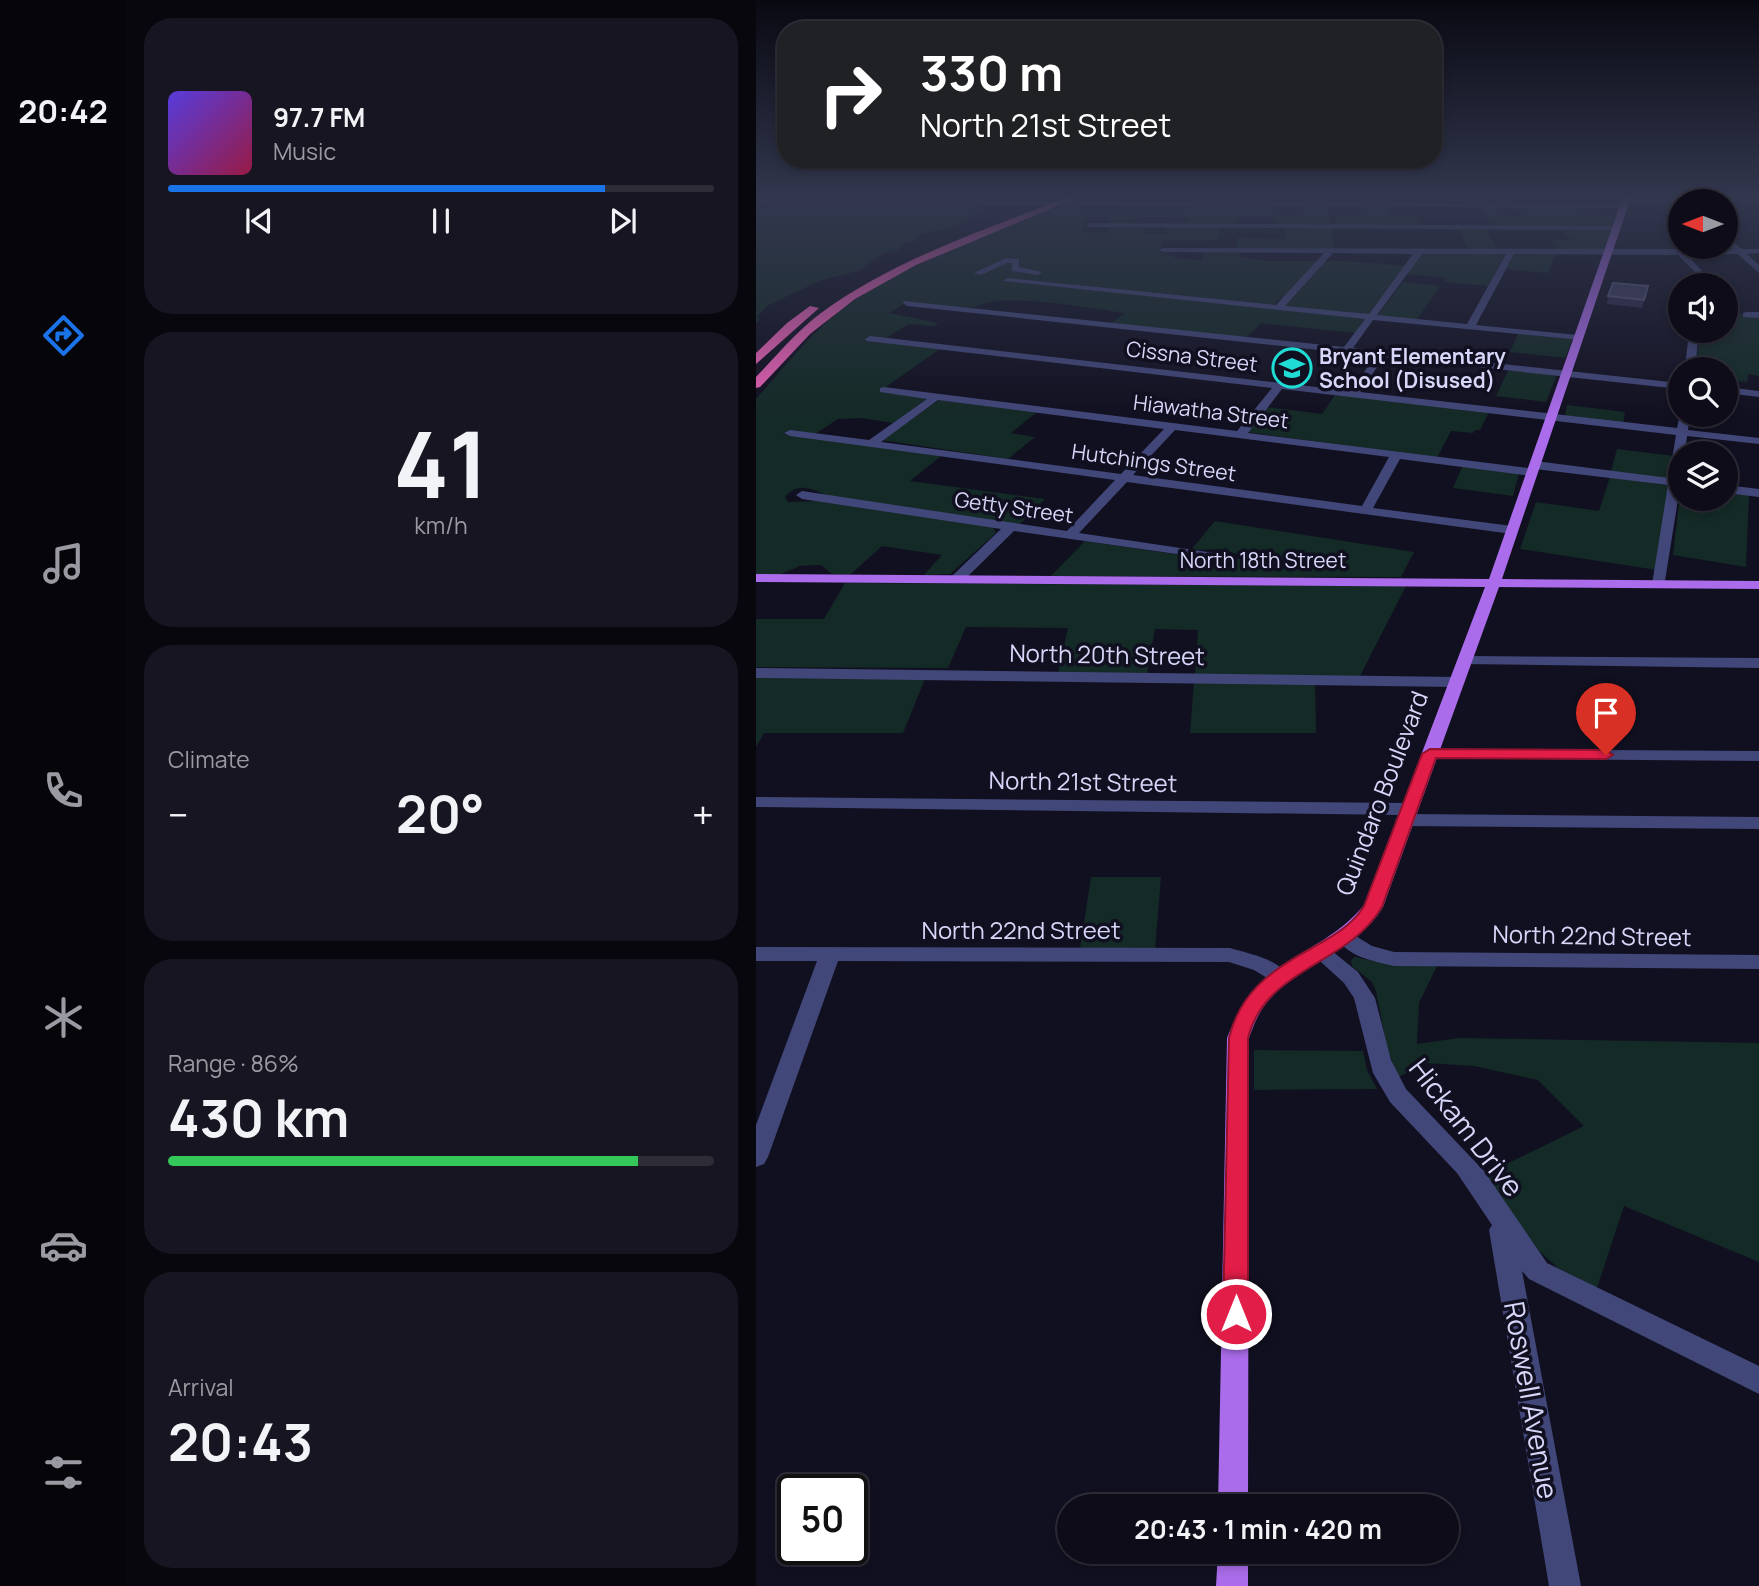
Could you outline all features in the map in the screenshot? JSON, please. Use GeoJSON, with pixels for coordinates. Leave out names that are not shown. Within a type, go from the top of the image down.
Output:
{"type":"FeatureCollection","features":[{"type":"Feature","properties":{"kind":"highway"},"geometry":{"type":"LineString","coordinates":[[756,360],[791,325],[817,305],[882,271]]}},
{"type":"Feature","properties":{"kind":"highway"},"geometry":{"type":"LineString","coordinates":[[756,384],[804,333],[855,294],[901,271]]}},
{"type":"Feature","properties":{"kind":"main road","name":"Quindaro Boulevard"},"geometry":{"type":"LineString","coordinates":[[1233,1494],[1238,1038],[1244,1017],[1258,996],[1280,978],[1346,937],[1363,922],[1373,907],[1466,661],[1602,271]]}},
{"type":"Feature","properties":{"kind":"main road","name":"North 18th Street"},"geometry":{"type":"LineString","coordinates":[[760,579],[1759,585]]}},
{"type":"Feature","properties":{"kind":"main road"},"geometry":{"type":"LineString","coordinates":[[1233,1564],[1233,1586]]}},
{"type":"Feature","properties":{"kind":"street"},"geometry":{"type":"LineString","coordinates":[[1027,271],[1048,273]]}},
{"type":"Feature","properties":{"kind":"street"},"geometry":{"type":"LineString","coordinates":[[1277,309],[1314,271]]}},
{"type":"Feature","properties":{"kind":"street"},"geometry":{"type":"LineString","coordinates":[[1346,350],[1405,271]]}},
{"type":"Feature","properties":{"kind":"street"},"geometry":{"type":"LineString","coordinates":[[1470,327],[1497,271]]}},
{"type":"Feature","properties":{"kind":"street"},"geometry":{"type":"LineString","coordinates":[[1049,285],[1059,282],[1062,278],[1060,276]]}},
{"type":"Feature","properties":{"kind":"street"},"geometry":{"type":"LineString","coordinates":[[1007,281],[1578,338]]}},
{"type":"Feature","properties":{"kind":"street"},"geometry":{"type":"LineString","coordinates":[[1096,289],[1106,282]]}},
{"type":"Feature","properties":{"kind":"street"},"geometry":{"type":"LineString","coordinates":[[907,303],[1668,385]]}},
{"type":"Feature","properties":{"kind":"street"},"geometry":{"type":"LineString","coordinates":[[1746,315],[1759,316]]}},
{"type":"Feature","properties":{"kind":"street","name":"Cissna Street"},"geometry":{"type":"LineString","coordinates":[[870,339],[1759,441]]}},
{"type":"Feature","properties":{"kind":"street"},"geometry":{"type":"LineString","coordinates":[[1353,395],[1381,354]]}},
{"type":"Feature","properties":{"kind":"street"},"geometry":{"type":"LineString","coordinates":[[1240,435],[1279,386]]}},
{"type":"Feature","properties":{"kind":"street","name":"Hiawatha Street"},"geometry":{"type":"LineString","coordinates":[[884,390],[1397,454],[1668,482]]}},
{"type":"Feature","properties":{"kind":"street"},"geometry":{"type":"LineString","coordinates":[[1738,391],[1759,394]]}},
{"type":"Feature","properties":{"kind":"street"},"geometry":{"type":"LineString","coordinates":[[871,443],[937,396]]}},
{"type":"Feature","properties":{"kind":"street"},"geometry":{"type":"LineString","coordinates":[[1070,535],[1174,426]]}},
{"type":"Feature","properties":{"kind":"street"},"geometry":{"type":"LineString","coordinates":[[1681,441],[1683,427]]}},
{"type":"Feature","properties":{"kind":"street","name":"Hutchings Street"},"geometry":{"type":"LineString","coordinates":[[790,433],[1512,530]]}},
{"type":"Feature","properties":{"kind":"street"},"geometry":{"type":"LineString","coordinates":[[1365,511],[1397,454]]}},
{"type":"Feature","properties":{"kind":"street"},"geometry":{"type":"LineString","coordinates":[[1738,490],[1759,493]]}},
{"type":"Feature","properties":{"kind":"street","name":"Getty Street"},"geometry":{"type":"LineString","coordinates":[[802,495],[1221,558]]}},
{"type":"Feature","properties":{"kind":"street"},"geometry":{"type":"LineString","coordinates":[[1659,584],[1673,511]]}},
{"type":"Feature","properties":{"kind":"street"},"geometry":{"type":"LineString","coordinates":[[957,579],[1011,526]]}},
{"type":"Feature","properties":{"kind":"street"},"geometry":{"type":"LineString","coordinates":[[1466,661],[1759,663]]}},
{"type":"Feature","properties":{"kind":"street","name":"North 20th Street"},"geometry":{"type":"LineString","coordinates":[[756,673],[1457,682]]}},
{"type":"Feature","properties":{"kind":"street"},"geometry":{"type":"LineString","coordinates":[[1430,754],[1759,756]]}},
{"type":"Feature","properties":{"kind":"street","name":"North 21st Street"},"geometry":{"type":"LineString","coordinates":[[756,802],[1759,823]]}},
{"type":"Feature","properties":{"kind":"street","name":"North 22nd Street"},"geometry":{"type":"LineString","coordinates":[[1346,937],[1365,951],[1394,959],[1759,962]]}},
{"type":"Feature","properties":{"kind":"street","name":"Hickam Drive"},"geometry":{"type":"LineString","coordinates":[[1320,952],[1361,989],[1377,1055],[1389,1083],[1409,1110],[1466,1167],[1499,1213],[1518,1249],[1538,1271],[1759,1380]]}},
{"type":"Feature","properties":{"kind":"street","name":"North 22nd Street"},"geometry":{"type":"LineString","coordinates":[[756,954],[1230,955],[1261,965],[1280,978]]}},
{"type":"Feature","properties":{"kind":"street"},"geometry":{"type":"LineString","coordinates":[[756,1157],[830,954]]}},
{"type":"Feature","properties":{"kind":"street","name":"Roswell Avenue"},"geometry":{"type":"LineString","coordinates":[[1499,1213],[1565,1586]]}},
{"type":"Feature","properties":{"kind":"green space"},"geometry":{"type":"Polygon","coordinates":[[[756,271],[858,271],[822,280],[767,306],[757,317],[760,320],[756,323],[756,271]]]}},
{"type":"Feature","properties":{"kind":"green space"},"geometry":{"type":"Polygon","coordinates":[[[905,271],[1401,271],[1367,316],[1283,307],[1290,299],[1281,298],[1271,308],[1364,319],[1355,333],[1261,323],[1246,338],[1111,323],[1125,313],[1048,302],[1004,301],[973,308],[907,302],[889,313],[938,323],[935,326],[909,324],[881,341],[940,349],[880,391],[927,399],[893,423],[861,418],[838,419],[815,434],[790,431],[783,434],[941,456],[910,481],[1045,499],[1019,525],[827,496],[805,488],[795,489],[785,497],[788,502],[817,501],[993,527],[996,533],[950,574],[924,575],[942,555],[882,546],[851,574],[832,574],[821,565],[814,565],[800,566],[778,575],[756,575],[756,399],[821,328],[845,307],[905,271]]]}},
{"type":"Feature","properties":{"kind":"green space"},"geometry":{"type":"Polygon","coordinates":[[[1409,271],[1496,271],[1488,286],[1445,282],[1446,278],[1407,274],[1409,271]]]}},
{"type":"Feature","properties":{"kind":"green space"},"geometry":{"type":"Polygon","coordinates":[[[1403,282],[1440,286],[1416,321],[1377,316],[1403,282]]]}},
{"type":"Feature","properties":{"kind":"green space"},"geometry":{"type":"Polygon","coordinates":[[[1738,314],[1742,314],[1742,317],[1759,317],[1759,376],[1748,374],[1747,382],[1738,381],[1738,357],[1697,357],[1699,343],[1738,343],[1738,314]]]}},
{"type":"Feature","properties":{"kind":"green space"},"geometry":{"type":"Polygon","coordinates":[[[1518,334],[1572,340],[1565,358],[1510,352],[1518,334]]]}},
{"type":"Feature","properties":{"kind":"green space"},"geometry":{"type":"Polygon","coordinates":[[[1509,369],[1554,375],[1556,377],[1546,402],[1496,396],[1509,369]]]}},
{"type":"Feature","properties":{"kind":"green space"},"geometry":{"type":"Polygon","coordinates":[[[1335,395],[1489,412],[1480,430],[1473,433],[1451,431],[1437,458],[1247,432],[1267,407],[1322,414],[1335,395]]]}},
{"type":"Feature","properties":{"kind":"green space"},"geometry":{"type":"Polygon","coordinates":[[[939,400],[1037,412],[1011,433],[1035,437],[1008,459],[882,440],[939,400]]]}},
{"type":"Feature","properties":{"kind":"green space"},"geometry":{"type":"Polygon","coordinates":[[[1567,405],[1625,412],[1623,424],[1565,416],[1567,405]]]}},
{"type":"Feature","properties":{"kind":"green space"},"geometry":{"type":"Polygon","coordinates":[[[1617,449],[1668,455],[1668,479],[1611,472],[1617,449]]]}},
{"type":"Feature","properties":{"kind":"green space"},"geometry":{"type":"Polygon","coordinates":[[[1463,465],[1519,473],[1513,496],[1453,488],[1463,465]]]}},
{"type":"Feature","properties":{"kind":"green space"},"geometry":{"type":"Polygon","coordinates":[[[1610,477],[1668,486],[1668,504],[1657,570],[1520,549],[1536,502],[1599,511],[1610,477]]]}},
{"type":"Feature","properties":{"kind":"green space"},"geometry":{"type":"Polygon","coordinates":[[[1738,494],[1749,495],[1746,567],[1673,555],[1678,511],[1738,511],[1738,494]]]}},
{"type":"Feature","properties":{"kind":"green space"},"geometry":{"type":"Polygon","coordinates":[[[1215,521],[1414,552],[1401,577],[1051,576],[1085,541],[1187,556],[1211,565],[1236,564],[1239,555],[1222,549],[1191,550],[1215,521]]]}},
{"type":"Feature","properties":{"kind":"green space"},"geometry":{"type":"Polygon","coordinates":[[[845,583],[1406,586],[1360,676],[1195,674],[1198,630],[1155,629],[1147,673],[1058,673],[1068,628],[966,627],[948,668],[756,667],[756,619],[824,619],[845,583]]]}},
{"type":"Feature","properties":{"kind":"green space"},"geometry":{"type":"Polygon","coordinates":[[[756,678],[925,679],[903,733],[764,733],[756,747],[756,678]]]}},
{"type":"Feature","properties":{"kind":"green space"},"geometry":{"type":"Polygon","coordinates":[[[1194,681],[1315,682],[1316,733],[1190,733],[1194,681]]]}},
{"type":"Feature","properties":{"kind":"green space"},"geometry":{"type":"Polygon","coordinates":[[[1091,877],[1161,877],[1155,949],[1080,949],[1091,877]]]}},
{"type":"Feature","properties":{"kind":"green space"},"geometry":{"type":"Polygon","coordinates":[[[1355,957],[1387,964],[1437,966],[1419,1003],[1417,1044],[1459,1038],[1759,1043],[1759,1262],[1624,1206],[1597,1288],[1558,1268],[1523,1232],[1486,1174],[1584,1126],[1538,1080],[1474,1066],[1426,1063],[1398,1077],[1387,1048],[1376,991],[1372,982],[1352,966],[1351,960],[1355,957]]]}},
{"type":"Feature","properties":{"kind":"green space"},"geometry":{"type":"Polygon","coordinates":[[[1254,1050],[1363,1051],[1367,1070],[1377,1089],[1254,1090],[1254,1050]]]}},
{"type":"Feature","properties":{"kind":"building"},"geometry":{"type":"Polygon","coordinates":[[[1613,283],[1648,286],[1644,300],[1608,296],[1613,283]]]}},
{"type":"Feature","properties":{"kind":"place","name":"Bryant Elementary School (Disused)"},"geometry":{"type":"Point","coordinates":[1292,368]}},
{"type":"Feature","properties":{"kind":"route"},"geometry":{"type":"LineString","coordinates":[[1236,1314],[1238,1038],[1244,1017],[1258,996],[1280,978],[1346,937],[1363,922],[1373,907],[1430,754],[1606,755]]}}]}
